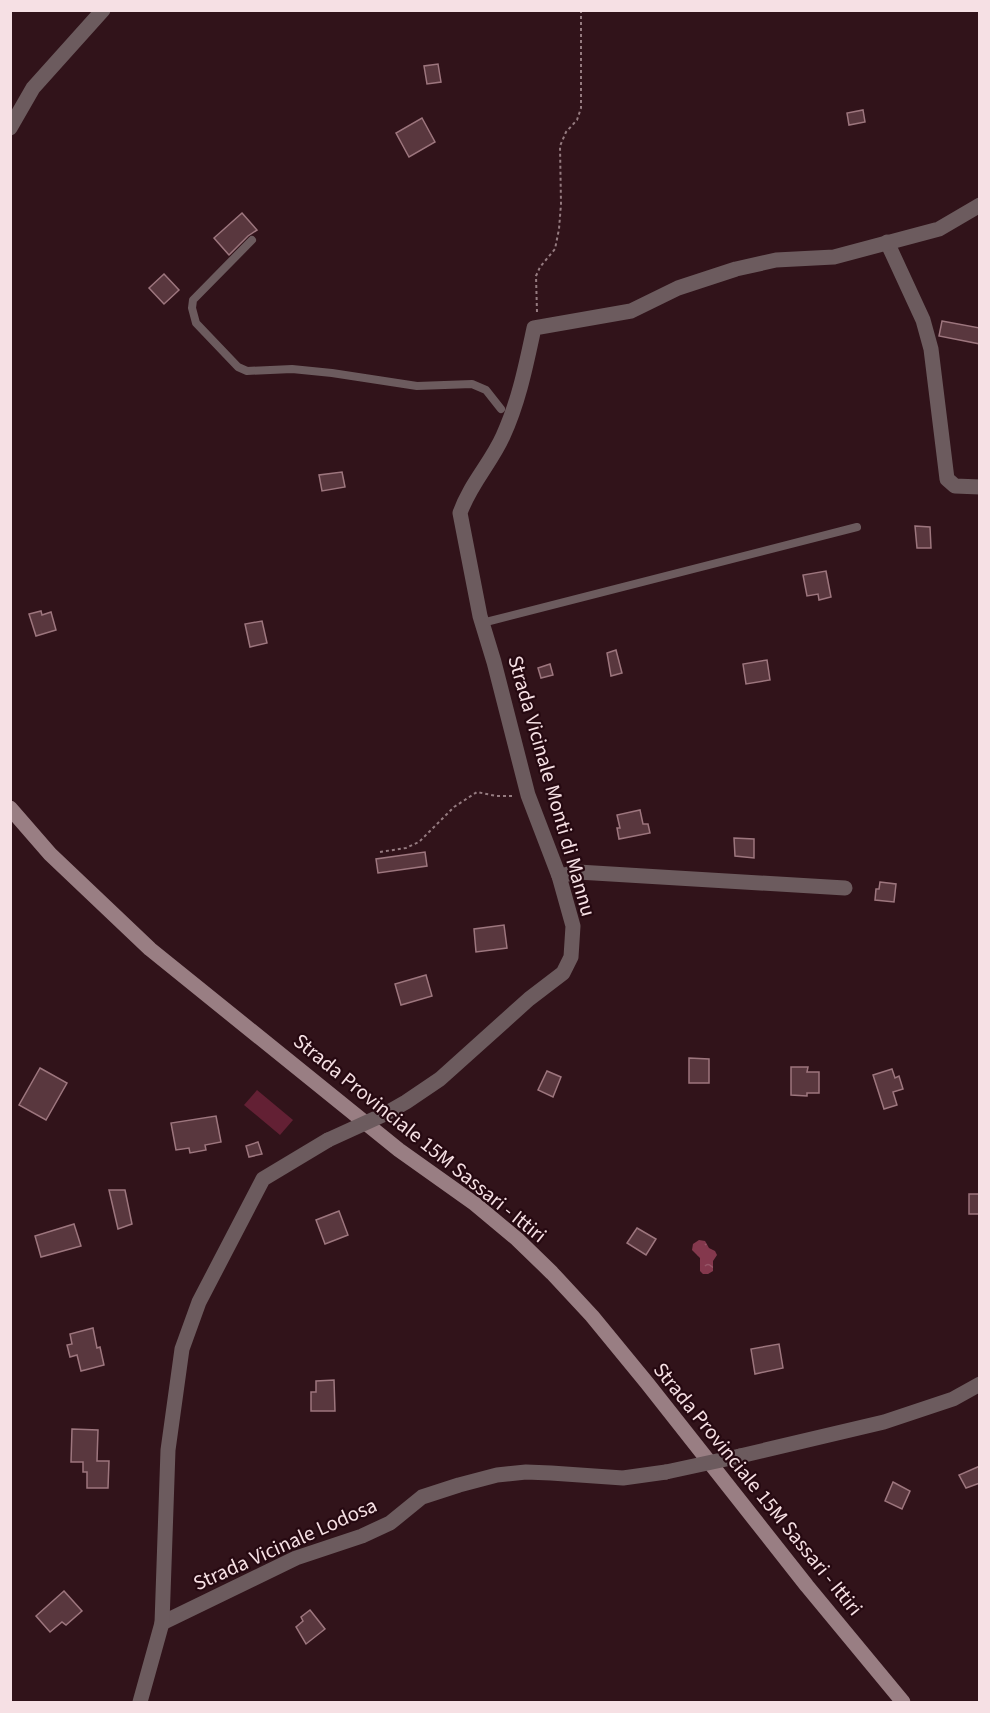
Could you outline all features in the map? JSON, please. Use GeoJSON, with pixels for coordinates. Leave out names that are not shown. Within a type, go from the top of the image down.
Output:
{"type":"FeatureCollection","features":[{"type":"Feature","properties":{"kind":"main road","name":"Strada Provinciale 15M Sassari - Ittiri"},"geometry":{"type":"LineString","coordinates":[[10,808],[50,854],[150,949],[399,1150],[475,1204],[517,1239],[552,1273],[592,1316],[647,1383],[800,1577],[903,1702]]}},
{"type":"Feature","properties":{"kind":"street"},"geometry":{"type":"LineString","coordinates":[[10,128],[33,88],[103,10]]}},
{"type":"Feature","properties":{"kind":"street"},"geometry":{"type":"LineString","coordinates":[[534,328],[631,311],[678,288],[736,269],[776,260],[834,257],[939,229],[980,205]]}},
{"type":"Feature","properties":{"kind":"street"},"geometry":{"type":"LineString","coordinates":[[887,242],[922,320],[932,349],[947,479],[955,486],[980,486]]}},
{"type":"Feature","properties":{"kind":"street","name":"Strada Vicinale Monti di Mannu"},"geometry":{"type":"LineString","coordinates":[[140,1702],[162,1623],[168,1450],[182,1349],[199,1302],[263,1179],[328,1140],[385,1114],[440,1079],[529,999],[563,973],[571,957],[573,926],[559,876],[528,795],[482,623],[460,513],[466,496],[502,438],[512,416],[520,392],[534,328]]}},
{"type":"Feature","properties":{"kind":"street"},"geometry":{"type":"LineString","coordinates":[[559,876],[578,872],[845,888]]}},
{"type":"Feature","properties":{"kind":"street","name":"Strada Vicinale Lodosa"},"geometry":{"type":"LineString","coordinates":[[162,1623],[296,1558],[362,1536],[390,1523],[422,1497],[459,1485],[497,1475],[526,1472],[623,1478],[666,1472],[884,1422],[953,1399],[980,1384]]}},
{"type":"Feature","properties":{"kind":"lane"},"geometry":{"type":"LineString","coordinates":[[252,240],[193,300],[192,308],[196,323],[238,367],[248,371],[292,369],[332,373],[417,386],[472,384],[486,390],[501,409]]}},
{"type":"Feature","properties":{"kind":"lane"},"geometry":{"type":"LineString","coordinates":[[482,623],[857,527]]}},
{"type":"Feature","properties":{"kind":"path"},"geometry":{"type":"LineString","coordinates":[[534,328],[538,309],[536,276],[540,267],[555,249],[559,229],[560,146],[566,132],[577,120],[581,108],[581,10]]}},
{"type":"Feature","properties":{"kind":"path"},"geometry":{"type":"LineString","coordinates":[[380,852],[406,848],[419,842],[454,807],[477,792],[506,797],[528,795]]}},
{"type":"Feature","properties":{"kind":"shaded area"},"geometry":{"type":"Polygon","coordinates":[[[257,1090],[293,1120],[280,1135],[244,1105],[257,1090]]]}},
{"type":"Feature","properties":{"kind":"water"},"geometry":{"type":"Polygon","coordinates":[[[699,1240],[705,1241],[717,1255],[713,1261],[713,1271],[708,1274],[700,1271],[700,1258],[692,1250],[693,1244],[699,1240]]]}},
{"type":"Feature","properties":{"kind":"building"},"geometry":{"type":"Polygon","coordinates":[[[438,64],[441,82],[427,84],[424,66],[438,64]]]}},
{"type":"Feature","properties":{"kind":"building"},"geometry":{"type":"Polygon","coordinates":[[[863,110],[865,122],[849,125],[847,113],[863,110]]]}},
{"type":"Feature","properties":{"kind":"building"},"geometry":{"type":"Polygon","coordinates":[[[422,118],[435,142],[409,157],[396,133],[422,118]]]}},
{"type":"Feature","properties":{"kind":"building"},"geometry":{"type":"Polygon","coordinates":[[[242,213],[257,230],[229,255],[214,238],[242,213]]]}},
{"type":"Feature","properties":{"kind":"building"},"geometry":{"type":"Polygon","coordinates":[[[164,274],[179,290],[164,304],[149,288],[164,274]]]}},
{"type":"Feature","properties":{"kind":"building"},"geometry":{"type":"Polygon","coordinates":[[[942,321],[980,328],[980,344],[939,336],[942,321]]]}},
{"type":"Feature","properties":{"kind":"building"},"geometry":{"type":"Polygon","coordinates":[[[342,472],[345,487],[322,491],[319,475],[342,472]]]}},
{"type":"Feature","properties":{"kind":"building"},"geometry":{"type":"Polygon","coordinates":[[[915,526],[930,527],[931,548],[917,548],[915,526]]]}},
{"type":"Feature","properties":{"kind":"building"},"geometry":{"type":"Polygon","coordinates":[[[826,571],[831,597],[819,600],[818,594],[807,596],[803,575],[826,571]]]}},
{"type":"Feature","properties":{"kind":"building"},"geometry":{"type":"Polygon","coordinates":[[[41,611],[42,615],[51,612],[56,630],[36,636],[29,614],[41,611]]]}},
{"type":"Feature","properties":{"kind":"building"},"geometry":{"type":"Polygon","coordinates":[[[262,621],[267,643],[250,647],[245,624],[262,621]]]}},
{"type":"Feature","properties":{"kind":"building"},"geometry":{"type":"Polygon","coordinates":[[[616,650],[622,673],[611,676],[607,653],[616,650]]]}},
{"type":"Feature","properties":{"kind":"building"},"geometry":{"type":"Polygon","coordinates":[[[767,660],[770,680],[746,684],[743,664],[767,660]]]}},
{"type":"Feature","properties":{"kind":"building"},"geometry":{"type":"Polygon","coordinates":[[[550,664],[553,675],[541,678],[538,668],[550,664]]]}},
{"type":"Feature","properties":{"kind":"building"},"geometry":{"type":"Polygon","coordinates":[[[640,810],[643,824],[648,824],[650,833],[619,839],[617,828],[620,828],[617,815],[640,810]]]}},
{"type":"Feature","properties":{"kind":"building"},"geometry":{"type":"Polygon","coordinates":[[[734,838],[754,839],[754,858],[735,856],[734,838]]]}},
{"type":"Feature","properties":{"kind":"building"},"geometry":{"type":"Polygon","coordinates":[[[425,852],[427,866],[378,873],[376,859],[425,852]]]}},
{"type":"Feature","properties":{"kind":"building"},"geometry":{"type":"Polygon","coordinates":[[[880,882],[896,884],[894,902],[875,900],[876,889],[879,889],[880,882]]]}},
{"type":"Feature","properties":{"kind":"building"},"geometry":{"type":"Polygon","coordinates":[[[504,925],[507,948],[476,952],[474,929],[504,925]]]}},
{"type":"Feature","properties":{"kind":"building"},"geometry":{"type":"Polygon","coordinates":[[[426,975],[432,996],[401,1005],[395,984],[426,975]]]}},
{"type":"Feature","properties":{"kind":"building"},"geometry":{"type":"Polygon","coordinates":[[[689,1058],[709,1059],[709,1083],[689,1083],[689,1058]]]}},
{"type":"Feature","properties":{"kind":"building"},"geometry":{"type":"Polygon","coordinates":[[[791,1067],[808,1067],[807,1072],[819,1072],[819,1093],[807,1093],[807,1096],[791,1095],[791,1067]]]}},
{"type":"Feature","properties":{"kind":"building"},"geometry":{"type":"Polygon","coordinates":[[[40,1068],[67,1083],[46,1120],[19,1105],[40,1068]]]}},
{"type":"Feature","properties":{"kind":"building"},"geometry":{"type":"Polygon","coordinates":[[[892,1069],[895,1078],[899,1076],[903,1089],[893,1092],[897,1105],[884,1109],[873,1075],[892,1069]]]}},
{"type":"Feature","properties":{"kind":"building"},"geometry":{"type":"Polygon","coordinates":[[[547,1071],[561,1077],[553,1097],[538,1090],[547,1071]]]}},
{"type":"Feature","properties":{"kind":"building"},"geometry":{"type":"Polygon","coordinates":[[[216,1116],[221,1142],[205,1145],[206,1150],[190,1153],[189,1148],[176,1150],[171,1123],[216,1116]]]}},
{"type":"Feature","properties":{"kind":"building"},"geometry":{"type":"Polygon","coordinates":[[[258,1142],[262,1154],[249,1157],[246,1146],[258,1142]]]}},
{"type":"Feature","properties":{"kind":"building"},"geometry":{"type":"Polygon","coordinates":[[[109,1190],[125,1190],[132,1224],[118,1229],[109,1190]]]}},
{"type":"Feature","properties":{"kind":"building"},"geometry":{"type":"Polygon","coordinates":[[[969,1194],[980,1194],[980,1214],[969,1214],[969,1194]]]}},
{"type":"Feature","properties":{"kind":"building"},"geometry":{"type":"Polygon","coordinates":[[[339,1211],[348,1235],[325,1244],[316,1220],[339,1211]]]}},
{"type":"Feature","properties":{"kind":"building"},"geometry":{"type":"Polygon","coordinates":[[[74,1224],[81,1246],[41,1257],[35,1236],[74,1224]]]}},
{"type":"Feature","properties":{"kind":"building"},"geometry":{"type":"Polygon","coordinates":[[[637,1228],[656,1239],[646,1255],[627,1243],[637,1228]]]}},
{"type":"Feature","properties":{"kind":"building"},"geometry":{"type":"Polygon","coordinates":[[[93,1328],[97,1348],[100,1347],[104,1365],[81,1371],[77,1355],[70,1357],[67,1345],[72,1344],[70,1334],[93,1328]]]}},
{"type":"Feature","properties":{"kind":"building"},"geometry":{"type":"Polygon","coordinates":[[[779,1344],[783,1368],[755,1374],[751,1349],[779,1344]]]}},
{"type":"Feature","properties":{"kind":"building"},"geometry":{"type":"Polygon","coordinates":[[[334,1380],[335,1411],[311,1411],[311,1392],[316,1392],[316,1381],[334,1380]]]}},
{"type":"Feature","properties":{"kind":"building"},"geometry":{"type":"Polygon","coordinates":[[[72,1429],[98,1430],[97,1461],[109,1461],[108,1488],[87,1488],[87,1472],[83,1472],[83,1462],[71,1462],[72,1429]]]}},
{"type":"Feature","properties":{"kind":"building"},"geometry":{"type":"Polygon","coordinates":[[[980,1466],[980,1483],[966,1488],[959,1475],[980,1466]]]}},
{"type":"Feature","properties":{"kind":"building"},"geometry":{"type":"Polygon","coordinates":[[[893,1482],[910,1491],[902,1509],[885,1501],[893,1482]]]}},
{"type":"Feature","properties":{"kind":"building"},"geometry":{"type":"Polygon","coordinates":[[[64,1591],[82,1611],[66,1625],[62,1622],[50,1632],[36,1616],[64,1591]]]}},
{"type":"Feature","properties":{"kind":"building"},"geometry":{"type":"Polygon","coordinates":[[[310,1610],[325,1629],[306,1644],[296,1627],[303,1621],[301,1617],[310,1610]]]}}]}
